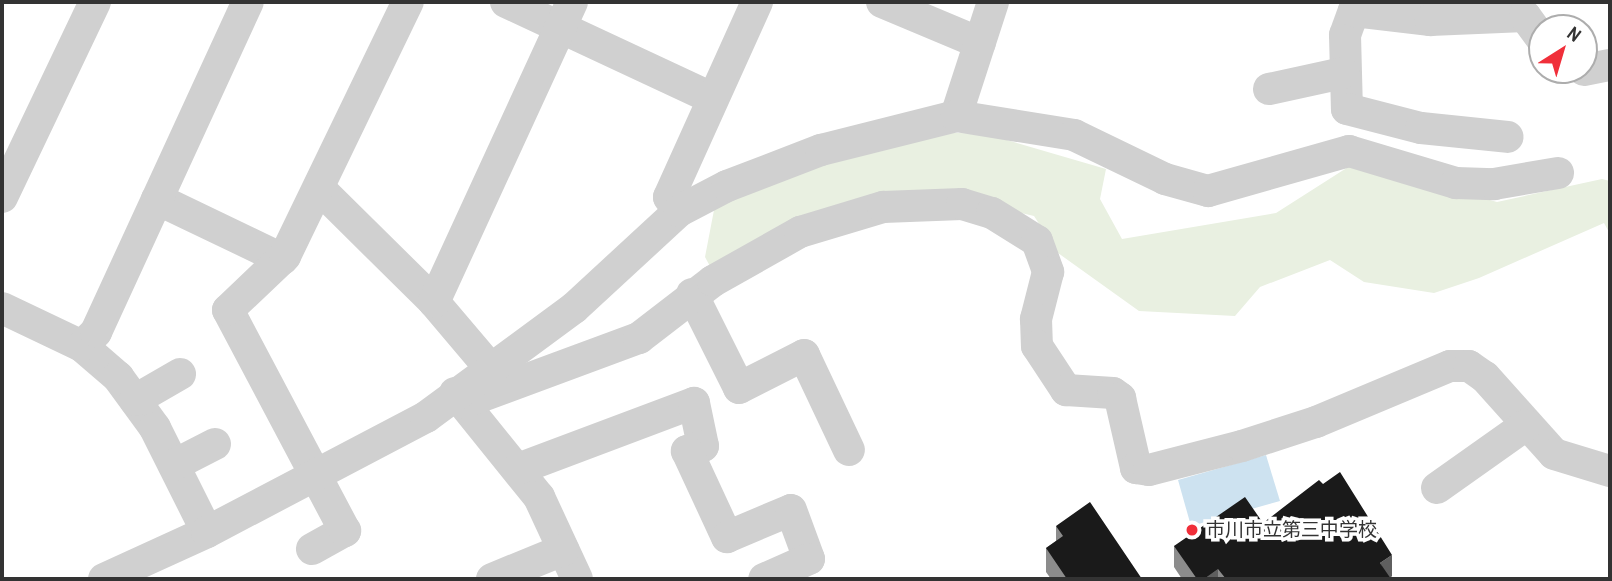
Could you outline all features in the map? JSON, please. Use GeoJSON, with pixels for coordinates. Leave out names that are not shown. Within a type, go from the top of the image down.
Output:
{"type":"FeatureCollection","features":[{"type":"Feature","properties":{"kind":"street"},"geometry":{"type":"LineString","coordinates":[[2,197],[95,2]]}},
{"type":"Feature","properties":{"kind":"street"},"geometry":{"type":"LineString","coordinates":[[82,346],[96,332],[248,2]]}},
{"type":"Feature","properties":{"kind":"street"},"geometry":{"type":"LineString","coordinates":[[312,549],[345,531],[228,310],[282,259],[320,188],[408,2]]}},
{"type":"Feature","properties":{"kind":"street"},"geometry":{"type":"LineString","coordinates":[[506,2],[566,14],[712,98]]}},
{"type":"Feature","properties":{"kind":"street"},"geometry":{"type":"LineString","coordinates":[[679,211],[669,197],[757,2]]}},
{"type":"Feature","properties":{"kind":"street"},"geometry":{"type":"LineString","coordinates":[[882,2],[980,43]]}},
{"type":"Feature","properties":{"kind":"street"},"geometry":{"type":"LineString","coordinates":[[956,116],[993,2]]}},
{"type":"Feature","properties":{"kind":"street"},"geometry":{"type":"LineString","coordinates":[[1508,137],[1420,128],[1347,108],[1343,73],[1345,35],[1355,6],[1430,20],[1525,16],[1528,20]]}},
{"type":"Feature","properties":{"kind":"street"},"geometry":{"type":"LineString","coordinates":[[434,302],[566,14]]}},
{"type":"Feature","properties":{"kind":"street"},"geometry":{"type":"LineString","coordinates":[[1269,89],[1343,73]]}},
{"type":"Feature","properties":{"kind":"street"},"geometry":{"type":"LineString","coordinates":[[459,398],[490,368],[574,308],[679,211],[821,150],[956,116],[1074,135],[1165,179],[1208,191],[1349,151],[1456,183],[1494,184],[1558,173]]}},
{"type":"Feature","properties":{"kind":"street"},"geometry":{"type":"LineString","coordinates":[[320,188],[434,302],[490,368]]}},
{"type":"Feature","properties":{"kind":"street"},"geometry":{"type":"LineString","coordinates":[[157,199],[282,259]]}},
{"type":"Feature","properties":{"kind":"street"},"geometry":{"type":"LineString","coordinates":[[104,579],[207,532],[459,398],[639,338],[692,294],[800,232],[883,207],[962,204],[992,213],[1037,241],[1048,272],[1036,319],[1037,346],[1056,381],[1066,390],[1113,393],[1120,398],[1136,468],[1149,470],[1316,422],[1450,366],[1477,369],[1554,454],[1610,471]]}},
{"type":"Feature","properties":{"kind":"street"},"geometry":{"type":"LineString","coordinates":[[692,294],[739,388],[804,355],[849,450]]}},
{"type":"Feature","properties":{"kind":"street"},"geometry":{"type":"LineString","coordinates":[[2,308],[82,346],[118,377],[174,465],[207,532]]}},
{"type":"Feature","properties":{"kind":"street"},"geometry":{"type":"LineString","coordinates":[[135,400],[180,374]]}},
{"type":"Feature","properties":{"kind":"street"},"geometry":{"type":"LineString","coordinates":[[459,398],[539,497],[577,579]]}},
{"type":"Feature","properties":{"kind":"street"},"geometry":{"type":"LineString","coordinates":[[518,469],[694,402],[703,446],[687,451],[727,537],[791,510],[809,559],[764,579]]}},
{"type":"Feature","properties":{"kind":"street"},"geometry":{"type":"LineString","coordinates":[[1437,488],[1525,425]]}},
{"type":"Feature","properties":{"kind":"street"},"geometry":{"type":"LineString","coordinates":[[174,465],[215,444]]}},
{"type":"Feature","properties":{"kind":"street"},"geometry":{"type":"LineString","coordinates":[[492,579],[563,550]]}},
{"type":"Feature","properties":{"kind":"green space"},"geometry":{"type":"Polygon","coordinates":[[[932,132],[986,134],[1106,169],[1100,199],[1122,239],[1276,213],[1356,162],[1497,202],[1602,179],[1610,181],[1610,234],[1604,223],[1479,278],[1434,293],[1364,282],[1330,260],[1260,287],[1235,316],[1139,311],[1058,253],[1034,216],[934,192],[712,270],[705,257],[714,210],[739,189],[932,132]]]}},
{"type":"Feature","properties":{"kind":"water"},"geometry":{"type":"Polygon","coordinates":[[[1266,455],[1280,501],[1191,526],[1178,480],[1266,455]]]}},
{"type":"Feature","properties":{"kind":"building"},"geometry":{"type":"Polygon","coordinates":[[[1340,472],[1392,555],[1380,563],[1391,579],[1226,579],[1218,569],[1204,579],[1197,579],[1174,546],[1245,497],[1263,523],[1319,480],[1323,484],[1340,472]]]}},
{"type":"Feature","properties":{"kind":"building"},"geometry":{"type":"Polygon","coordinates":[[[1090,502],[1142,579],[1067,579],[1046,548],[1063,536],[1056,526],[1090,502]]]}},
{"type":"Feature","properties":{"kind":"place","name":"市川市立第三中学校"},"geometry":{"type":"Point","coordinates":[1192,530]}}]}
